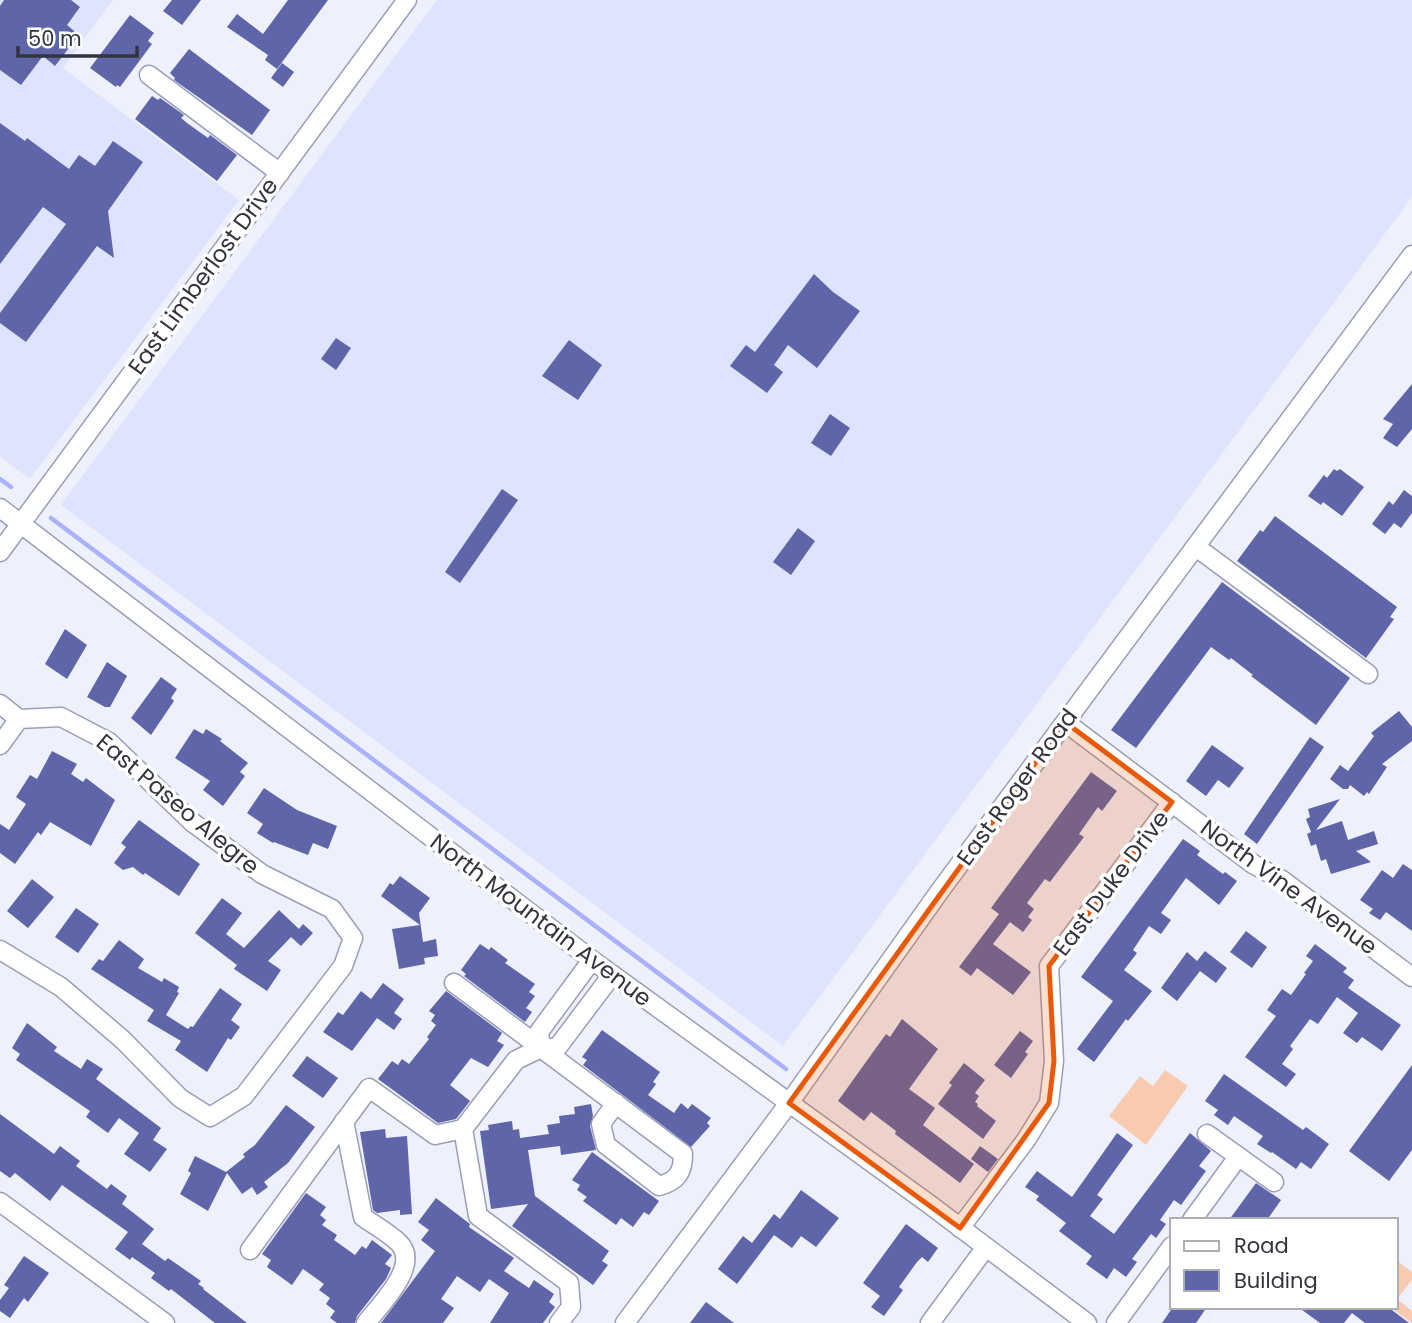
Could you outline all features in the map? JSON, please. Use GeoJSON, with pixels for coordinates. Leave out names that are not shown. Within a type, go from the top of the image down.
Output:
{"type":"FeatureCollection","features":[{"type":"Feature","properties":{"kind":"street","name":"East Limberlost Drive"},"geometry":{"type":"LineString","coordinates":[[0,552],[407,0]]}},
{"type":"Feature","properties":{"kind":"street"},"geometry":{"type":"LineString","coordinates":[[149,75],[280,173]]}},
{"type":"Feature","properties":{"kind":"street","name":"East Roger Road"},"geometry":{"type":"LineString","coordinates":[[625,1323],[1065,722],[1412,255]]}},
{"type":"Feature","properties":{"kind":"street","name":"North Mountain Avenue"},"geometry":{"type":"LineString","coordinates":[[0,508],[612,975],[960,1227],[1087,1323]]}},
{"type":"Feature","properties":{"kind":"street"},"geometry":{"type":"LineString","coordinates":[[1196,547],[1368,674]]}},
{"type":"Feature","properties":{"kind":"street"},"geometry":{"type":"LineString","coordinates":[[0,704],[19,719],[0,745]]}},
{"type":"Feature","properties":{"kind":"street","name":"East Paseo Alegre"},"geometry":{"type":"LineString","coordinates":[[0,950],[61,987],[123,1040],[180,1098],[210,1117],[244,1096],[342,966],[352,938],[332,909],[261,874],[192,822],[109,742],[61,717],[19,719]]}},
{"type":"Feature","properties":{"kind":"street","name":"North Vine Avenue"},"geometry":{"type":"LineString","coordinates":[[1065,722],[1253,864],[1282,880],[1412,977]]}},
{"type":"Feature","properties":{"kind":"street","name":"East Duke Drive"},"geometry":{"type":"LineString","coordinates":[[960,1227],[1026,1140],[1049,1103],[1054,1061],[1049,966],[1172,802]]}},
{"type":"Feature","properties":{"kind":"street"},"geometry":{"type":"LineString","coordinates":[[541,1048],[539,1032],[592,960]]}},
{"type":"Feature","properties":{"kind":"street"},"geometry":{"type":"LineString","coordinates":[[250,1250],[369,1088],[435,1135],[463,1129],[516,1060],[541,1048],[557,1048],[612,975]]}},
{"type":"Feature","properties":{"kind":"street"},"geometry":{"type":"LineString","coordinates":[[454,983],[616,1103],[682,1154],[683,1168],[671,1182],[659,1186],[606,1145],[601,1124],[616,1103]]}},
{"type":"Feature","properties":{"kind":"street"},"geometry":{"type":"LineString","coordinates":[[344,1121],[363,1217],[401,1244],[405,1256],[403,1274],[366,1323]]}},
{"type":"Feature","properties":{"kind":"street"},"geometry":{"type":"LineString","coordinates":[[463,1129],[478,1216],[569,1283],[571,1307],[559,1323]]}},
{"type":"Feature","properties":{"kind":"street"},"geometry":{"type":"LineString","coordinates":[[1207,1134],[1274,1182]]}},
{"type":"Feature","properties":{"kind":"street"},"geometry":{"type":"LineString","coordinates":[[1193,1218],[1238,1157]]}},
{"type":"Feature","properties":{"kind":"street"},"geometry":{"type":"LineString","coordinates":[[0,1202],[165,1323]]}},
{"type":"Feature","properties":{"kind":"street"},"geometry":{"type":"LineString","coordinates":[[930,1323],[986,1247]]}},
{"type":"Feature","properties":{"kind":"street"},"geometry":{"type":"LineString","coordinates":[[1116,1323],[1170,1249]]}},
{"type":"Feature","properties":{"kind":"highlighted area"},"geometry":{"type":"Polygon","coordinates":[[[1065,722],[1172,802],[1049,966],[1054,1061],[1049,1103],[960,1228],[789,1103],[1065,722]]]}},
{"type":"Feature","properties":{"kind":"shaded area"},"geometry":{"type":"Polygon","coordinates":[[[0,0],[113,0],[63,68],[239,200],[30,479],[0,456],[0,0]]]}},
{"type":"Feature","properties":{"kind":"shaded area"},"geometry":{"type":"Polygon","coordinates":[[[437,0],[1412,0],[1412,197],[783,1046],[61,505],[437,0]]]}},
{"type":"Feature","properties":{"kind":"shaded area"},"geometry":{"type":"Polygon","coordinates":[[[1165,1070],[1188,1086],[1146,1145],[1109,1116],[1140,1076],[1153,1086],[1165,1070]]]}},
{"type":"Feature","properties":{"kind":"shaded area"},"geometry":{"type":"Polygon","coordinates":[[[1398,1262],[1412,1272],[1412,1280],[1398,1298],[1398,1262]]]}},
{"type":"Feature","properties":{"kind":"shaded area"},"geometry":{"type":"Polygon","coordinates":[[[1398,1300],[1412,1311],[1412,1323],[1393,1309],[1398,1309],[1398,1300]]]}},
{"type":"Feature","properties":{"kind":"building"},"geometry":{"type":"Polygon","coordinates":[[[4,0],[71,0],[80,7],[67,25],[79,35],[55,66],[43,56],[21,85],[0,70],[0,6],[4,0]]]}},
{"type":"Feature","properties":{"kind":"building"},"geometry":{"type":"Polygon","coordinates":[[[172,0],[201,0],[182,25],[163,11],[172,0]]]}},
{"type":"Feature","properties":{"kind":"building"},"geometry":{"type":"Polygon","coordinates":[[[288,0],[328,0],[277,69],[265,60],[268,55],[227,27],[237,14],[263,34],[288,0]]]}},
{"type":"Feature","properties":{"kind":"building"},"geometry":{"type":"Polygon","coordinates":[[[130,15],[154,33],[148,41],[152,44],[120,87],[116,87],[90,68],[130,15]]]}},
{"type":"Feature","properties":{"kind":"building"},"geometry":{"type":"Polygon","coordinates":[[[189,49],[270,110],[252,135],[174,80],[170,73],[189,49]]]}},
{"type":"Feature","properties":{"kind":"building"},"geometry":{"type":"Polygon","coordinates":[[[282,63],[294,72],[283,87],[271,78],[282,63]]]}},
{"type":"Feature","properties":{"kind":"building"},"geometry":{"type":"Polygon","coordinates":[[[152,96],[158,100],[160,98],[184,115],[181,118],[187,123],[208,138],[210,135],[237,155],[217,181],[135,119],[152,96]]]}},
{"type":"Feature","properties":{"kind":"building"},"geometry":{"type":"Polygon","coordinates":[[[0,123],[25,141],[27,138],[69,169],[79,155],[95,166],[113,141],[143,162],[108,211],[114,258],[97,246],[26,342],[0,323],[0,313],[66,224],[43,207],[0,264],[0,123]]]}},
{"type":"Feature","properties":{"kind":"building"},"geometry":{"type":"Polygon","coordinates":[[[814,274],[833,292],[860,311],[817,368],[788,345],[774,365],[783,372],[767,393],[730,366],[746,345],[755,352],[814,274]]]}},
{"type":"Feature","properties":{"kind":"building"},"geometry":{"type":"Polygon","coordinates":[[[336,338],[351,348],[336,370],[321,359],[336,338]]]}},
{"type":"Feature","properties":{"kind":"building"},"geometry":{"type":"Polygon","coordinates":[[[569,340],[602,365],[578,400],[542,376],[569,340]]]}},
{"type":"Feature","properties":{"kind":"building"},"geometry":{"type":"Polygon","coordinates":[[[1412,384],[1412,429],[1397,447],[1383,438],[1393,424],[1383,419],[1412,384]]]}},
{"type":"Feature","properties":{"kind":"building"},"geometry":{"type":"Polygon","coordinates":[[[830,414],[850,428],[831,456],[811,443],[830,414]]]}},
{"type":"Feature","properties":{"kind":"building"},"geometry":{"type":"Polygon","coordinates":[[[1334,469],[1340,469],[1364,487],[1342,516],[1323,502],[1321,505],[1308,496],[1324,475],[1327,478],[1334,469]]]}},
{"type":"Feature","properties":{"kind":"building"},"geometry":{"type":"Polygon","coordinates":[[[502,489],[518,500],[460,583],[445,572],[502,489]]]}},
{"type":"Feature","properties":{"kind":"building"},"geometry":{"type":"Polygon","coordinates":[[[1404,490],[1412,496],[1412,513],[1401,528],[1394,523],[1385,534],[1372,524],[1389,501],[1393,505],[1404,490]]]}},
{"type":"Feature","properties":{"kind":"building"},"geometry":{"type":"Polygon","coordinates":[[[1275,516],[1397,607],[1390,617],[1394,619],[1366,658],[1237,561],[1260,530],[1263,532],[1275,516]]]}},
{"type":"Feature","properties":{"kind":"building"},"geometry":{"type":"Polygon","coordinates":[[[798,528],[815,541],[791,575],[773,562],[798,528]]]}},
{"type":"Feature","properties":{"kind":"building"},"geometry":{"type":"Polygon","coordinates":[[[1222,582],[1350,678],[1316,725],[1231,658],[1229,660],[1211,647],[1136,748],[1111,730],[1222,582]]]}},
{"type":"Feature","properties":{"kind":"building"},"geometry":{"type":"Polygon","coordinates":[[[65,629],[87,645],[67,679],[45,664],[65,629]]]}},
{"type":"Feature","properties":{"kind":"building"},"geometry":{"type":"Polygon","coordinates":[[[107,662],[127,676],[110,707],[87,697],[107,662]]]}},
{"type":"Feature","properties":{"kind":"building"},"geometry":{"type":"Polygon","coordinates":[[[161,677],[177,689],[171,698],[174,701],[151,735],[131,718],[161,677]]]}},
{"type":"Feature","properties":{"kind":"building"},"geometry":{"type":"Polygon","coordinates":[[[1399,711],[1412,727],[1412,741],[1382,764],[1387,767],[1369,794],[1367,792],[1364,796],[1350,785],[1348,789],[1343,789],[1330,779],[1340,765],[1348,771],[1374,736],[1371,733],[1399,711]]]}},
{"type":"Feature","properties":{"kind":"building"},"geometry":{"type":"Polygon","coordinates":[[[194,729],[203,734],[206,729],[222,739],[220,741],[248,763],[240,772],[245,776],[223,806],[203,790],[210,781],[175,758],[194,729]]]}},
{"type":"Feature","properties":{"kind":"building"},"geometry":{"type":"Polygon","coordinates":[[[1310,737],[1324,747],[1257,844],[1244,834],[1310,737]]]}},
{"type":"Feature","properties":{"kind":"building"},"geometry":{"type":"Polygon","coordinates":[[[1212,745],[1244,768],[1229,788],[1218,780],[1206,796],[1186,781],[1212,745]]]}},
{"type":"Feature","properties":{"kind":"building"},"geometry":{"type":"Polygon","coordinates":[[[52,751],[77,764],[71,774],[83,782],[86,778],[115,800],[91,846],[50,822],[41,835],[38,832],[15,864],[0,853],[0,824],[9,830],[26,804],[16,797],[30,775],[37,779],[52,751]]]}},
{"type":"Feature","properties":{"kind":"building"},"geometry":{"type":"Polygon","coordinates":[[[1091,772],[1117,791],[1102,811],[1098,807],[1079,834],[1084,837],[1050,882],[1045,879],[1027,903],[1034,909],[1028,917],[1032,920],[1023,932],[1010,922],[993,944],[1031,972],[1013,995],[977,968],[971,976],[959,967],[999,914],[991,908],[1091,772]]]}},
{"type":"Feature","properties":{"kind":"building"},"geometry":{"type":"Polygon","coordinates":[[[264,788],[297,810],[337,826],[328,849],[313,843],[308,855],[273,843],[257,833],[263,824],[247,813],[264,788]]]}},
{"type":"Feature","properties":{"kind":"building"},"geometry":{"type":"Polygon","coordinates":[[[1340,799],[1316,830],[1342,821],[1348,840],[1374,831],[1378,844],[1356,851],[1371,862],[1331,874],[1326,859],[1321,861],[1316,844],[1311,846],[1307,834],[1311,832],[1306,819],[1310,817],[1308,809],[1340,799]]]}},
{"type":"Feature","properties":{"kind":"building"},"geometry":{"type":"Polygon","coordinates":[[[139,820],[200,864],[179,896],[145,873],[143,875],[133,867],[123,870],[114,863],[126,847],[121,843],[139,820]]]}},
{"type":"Feature","properties":{"kind":"building"},"geometry":{"type":"Polygon","coordinates":[[[1183,839],[1200,851],[1197,855],[1237,881],[1219,905],[1186,878],[1161,913],[1171,920],[1161,934],[1149,926],[1133,950],[1137,953],[1124,970],[1152,991],[1128,1021],[1126,1019],[1094,1062],[1077,1049],[1113,1001],[1081,977],[1183,839]]]}},
{"type":"Feature","properties":{"kind":"building"},"geometry":{"type":"Polygon","coordinates":[[[1403,864],[1412,870],[1412,931],[1386,912],[1380,920],[1369,913],[1373,909],[1360,900],[1382,870],[1393,878],[1403,864]]]}},
{"type":"Feature","properties":{"kind":"building"},"geometry":{"type":"Polygon","coordinates":[[[400,876],[430,898],[419,913],[423,942],[436,939],[438,956],[424,958],[425,964],[399,969],[392,929],[420,925],[381,896],[390,883],[393,885],[400,876]]]}},
{"type":"Feature","properties":{"kind":"building"},"geometry":{"type":"Polygon","coordinates":[[[32,879],[54,897],[28,928],[7,911],[32,879]]]}},
{"type":"Feature","properties":{"kind":"building"},"geometry":{"type":"Polygon","coordinates":[[[222,898],[242,913],[226,934],[244,948],[279,910],[299,929],[303,924],[313,933],[301,946],[291,937],[268,961],[281,970],[267,991],[234,969],[237,965],[195,933],[222,898]]]}},
{"type":"Feature","properties":{"kind":"building"},"geometry":{"type":"Polygon","coordinates":[[[76,908],[99,924],[78,953],[55,937],[76,908]]]}},
{"type":"Feature","properties":{"kind":"building"},"geometry":{"type":"Polygon","coordinates":[[[1246,931],[1267,947],[1252,968],[1230,952],[1246,931]]]}},
{"type":"Feature","properties":{"kind":"building"},"geometry":{"type":"Polygon","coordinates":[[[119,940],[144,959],[138,968],[162,982],[164,978],[179,987],[179,993],[166,1015],[188,1029],[193,1027],[220,988],[242,1004],[231,1020],[240,1027],[231,1040],[228,1038],[207,1072],[175,1050],[181,1041],[147,1021],[154,1010],[91,969],[99,959],[103,961],[119,940]]]}},
{"type":"Feature","properties":{"kind":"building"},"geometry":{"type":"Polygon","coordinates":[[[480,944],[489,950],[491,947],[508,960],[505,963],[535,984],[529,992],[535,996],[526,1008],[532,1012],[525,1022],[464,976],[466,974],[461,970],[480,944]]]}},
{"type":"Feature","properties":{"kind":"building"},"geometry":{"type":"Polygon","coordinates":[[[1315,944],[1347,968],[1343,972],[1354,980],[1348,988],[1401,1025],[1382,1051],[1362,1037],[1357,1043],[1343,1033],[1358,1013],[1337,997],[1318,1024],[1310,1019],[1290,1046],[1293,1049],[1282,1064],[1296,1074],[1286,1087],[1245,1057],[1276,1016],[1267,1010],[1282,989],[1291,995],[1306,974],[1304,973],[1313,961],[1306,956],[1315,944]]]}},
{"type":"Feature","properties":{"kind":"building"},"geometry":{"type":"Polygon","coordinates":[[[1205,951],[1227,968],[1216,983],[1200,971],[1177,1001],[1161,988],[1187,952],[1197,961],[1205,951]]]}},
{"type":"Feature","properties":{"kind":"building"},"geometry":{"type":"Polygon","coordinates":[[[383,983],[404,999],[394,1013],[402,1019],[394,1030],[377,1018],[352,1051],[323,1032],[338,1012],[343,1015],[361,991],[371,999],[383,983]]]}},
{"type":"Feature","properties":{"kind":"building"},"geometry":{"type":"Polygon","coordinates":[[[446,991],[502,1033],[497,1041],[504,1045],[488,1067],[471,1058],[450,1085],[470,1101],[456,1119],[438,1123],[378,1079],[392,1061],[398,1065],[402,1059],[409,1064],[429,1039],[427,1037],[436,1025],[431,1021],[435,1015],[429,1011],[446,991]]]}},
{"type":"Feature","properties":{"kind":"building"},"geometry":{"type":"Polygon","coordinates":[[[902,1019],[938,1049],[909,1089],[935,1108],[923,1125],[974,1164],[960,1183],[895,1134],[896,1131],[871,1112],[864,1121],[838,1101],[886,1034],[890,1037],[902,1019]]]}},
{"type":"Feature","properties":{"kind":"building"},"geometry":{"type":"Polygon","coordinates":[[[27,1023],[57,1047],[54,1051],[81,1069],[87,1059],[103,1069],[96,1079],[161,1128],[153,1140],[167,1149],[150,1172],[124,1154],[139,1133],[119,1118],[108,1133],[86,1117],[90,1111],[16,1060],[20,1054],[12,1048],[27,1023]]]}},
{"type":"Feature","properties":{"kind":"building"},"geometry":{"type":"Polygon","coordinates":[[[602,1030],[660,1072],[648,1095],[674,1113],[681,1103],[688,1109],[692,1104],[711,1118],[707,1123],[710,1126],[691,1147],[583,1065],[587,1060],[582,1057],[602,1030]]]}},
{"type":"Feature","properties":{"kind":"building"},"geometry":{"type":"Polygon","coordinates":[[[1020,1031],[1033,1041],[1025,1052],[1028,1054],[1011,1078],[994,1065],[1020,1031]]]}},
{"type":"Feature","properties":{"kind":"building"},"geometry":{"type":"Polygon","coordinates":[[[307,1056],[338,1078],[323,1098],[292,1076],[307,1056]]]}},
{"type":"Feature","properties":{"kind":"building"},"geometry":{"type":"Polygon","coordinates":[[[964,1063],[985,1080],[975,1093],[979,1096],[975,1102],[996,1121],[983,1139],[938,1104],[964,1063]]]}},
{"type":"Feature","properties":{"kind":"building"},"geometry":{"type":"Polygon","coordinates":[[[1412,1065],[1412,1150],[1389,1181],[1349,1151],[1412,1065]]]}},
{"type":"Feature","properties":{"kind":"building"},"geometry":{"type":"Polygon","coordinates":[[[1224,1074],[1303,1130],[1306,1127],[1329,1144],[1311,1169],[1301,1162],[1296,1169],[1257,1144],[1263,1136],[1234,1116],[1228,1125],[1214,1115],[1218,1110],[1205,1101],[1224,1074]]]}},
{"type":"Feature","properties":{"kind":"building"},"geometry":{"type":"Polygon","coordinates":[[[591,1104],[593,1116],[590,1126],[596,1150],[561,1155],[560,1146],[528,1150],[535,1196],[609,1251],[602,1261],[608,1265],[593,1285],[512,1226],[528,1204],[491,1209],[480,1131],[489,1130],[488,1125],[512,1121],[513,1130],[519,1129],[520,1138],[549,1134],[547,1125],[560,1123],[559,1116],[575,1114],[574,1107],[591,1104]]]}},
{"type":"Feature","properties":{"kind":"building"},"geometry":{"type":"Polygon","coordinates":[[[286,1105],[315,1127],[288,1163],[264,1182],[268,1187],[257,1195],[252,1187],[242,1194],[227,1173],[208,1211],[180,1194],[191,1173],[188,1171],[195,1156],[226,1172],[245,1157],[243,1154],[255,1145],[286,1105]]]}},
{"type":"Feature","properties":{"kind":"building"},"geometry":{"type":"Polygon","coordinates":[[[0,1114],[54,1154],[60,1146],[80,1161],[76,1166],[107,1189],[111,1184],[127,1196],[122,1204],[154,1229],[142,1244],[165,1261],[168,1258],[201,1281],[198,1284],[203,1289],[247,1323],[215,1323],[171,1289],[169,1291],[151,1278],[155,1273],[115,1249],[128,1232],[62,1185],[50,1201],[15,1173],[10,1178],[0,1171],[0,1114]]]}},
{"type":"Feature","properties":{"kind":"building"},"geometry":{"type":"Polygon","coordinates":[[[385,1129],[386,1138],[407,1136],[412,1214],[400,1215],[400,1210],[377,1213],[373,1210],[360,1132],[385,1129]]]}},
{"type":"Feature","properties":{"kind":"building"},"geometry":{"type":"Polygon","coordinates":[[[1117,1133],[1133,1145],[1097,1195],[1103,1199],[1090,1216],[1114,1234],[1190,1133],[1211,1151],[1199,1166],[1206,1171],[1181,1205],[1174,1200],[1160,1220],[1166,1224],[1156,1238],[1151,1234],[1132,1259],[1137,1262],[1126,1277],[1114,1268],[1107,1279],[1086,1264],[1092,1256],[1059,1231],[1066,1223],[1036,1200],[1039,1196],[1025,1187],[1037,1171],[1072,1197],[1117,1133]]]}},
{"type":"Feature","properties":{"kind":"building"},"geometry":{"type":"Polygon","coordinates":[[[980,1146],[998,1159],[988,1172],[971,1159],[980,1146]]]}},
{"type":"Feature","properties":{"kind":"building"},"geometry":{"type":"Polygon","coordinates":[[[592,1152],[659,1201],[649,1215],[644,1212],[633,1227],[621,1218],[616,1225],[583,1201],[587,1197],[577,1190],[580,1185],[572,1180],[592,1152]]]}},
{"type":"Feature","properties":{"kind":"building"},"geometry":{"type":"Polygon","coordinates":[[[1256,1183],[1281,1200],[1268,1218],[1230,1218],[1256,1183]]]}},
{"type":"Feature","properties":{"kind":"building"},"geometry":{"type":"Polygon","coordinates":[[[801,1190],[839,1218],[816,1247],[801,1236],[792,1248],[774,1235],[737,1284],[718,1269],[743,1236],[752,1243],[774,1214],[780,1219],[801,1190]]]}},
{"type":"Feature","properties":{"kind":"building"},"geometry":{"type":"Polygon","coordinates":[[[306,1193],[326,1207],[320,1215],[326,1220],[322,1225],[337,1235],[334,1240],[355,1255],[362,1246],[366,1249],[372,1240],[392,1255],[385,1264],[391,1268],[386,1279],[357,1316],[355,1323],[337,1323],[330,1318],[335,1311],[326,1304],[330,1298],[319,1290],[324,1284],[303,1269],[292,1285],[267,1267],[271,1260],[262,1254],[306,1193]]]}},
{"type":"Feature","properties":{"kind":"building"},"geometry":{"type":"Polygon","coordinates":[[[436,1198],[470,1224],[469,1227],[514,1258],[504,1271],[529,1288],[534,1280],[554,1294],[549,1302],[555,1307],[543,1323],[490,1323],[509,1293],[489,1279],[480,1292],[457,1276],[441,1299],[454,1308],[443,1323],[381,1323],[435,1251],[421,1240],[429,1230],[418,1222],[436,1198]]]}},
{"type":"Feature","properties":{"kind":"building"},"geometry":{"type":"Polygon","coordinates":[[[906,1224],[938,1248],[928,1262],[922,1257],[917,1262],[899,1287],[903,1290],[884,1316],[871,1307],[880,1296],[863,1283],[906,1224]]]}},
{"type":"Feature","properties":{"kind":"building"},"geometry":{"type":"Polygon","coordinates":[[[24,1256],[49,1273],[28,1302],[24,1298],[10,1318],[0,1311],[0,1300],[9,1288],[4,1285],[24,1256]]]}},
{"type":"Feature","properties":{"kind":"building"},"geometry":{"type":"Polygon","coordinates":[[[706,1302],[734,1323],[690,1323],[706,1302]]]}},
{"type":"Feature","properties":{"kind":"building"},"geometry":{"type":"Polygon","coordinates":[[[1172,1309],[1206,1309],[1196,1323],[1162,1323],[1172,1309]]]}},
{"type":"Feature","properties":{"kind":"building"},"geometry":{"type":"Polygon","coordinates":[[[1301,1309],[1391,1309],[1409,1323],[1365,1323],[1352,1313],[1344,1323],[1320,1323],[1301,1309]]]}},
{"type":"Feature","properties":{"kind":"waterway"},"geometry":{"type":"LineString","coordinates":[[0,479],[11,487]]}},
{"type":"Feature","properties":{"kind":"waterway"},"geometry":{"type":"LineString","coordinates":[[51,518],[786,1069]]}}]}
